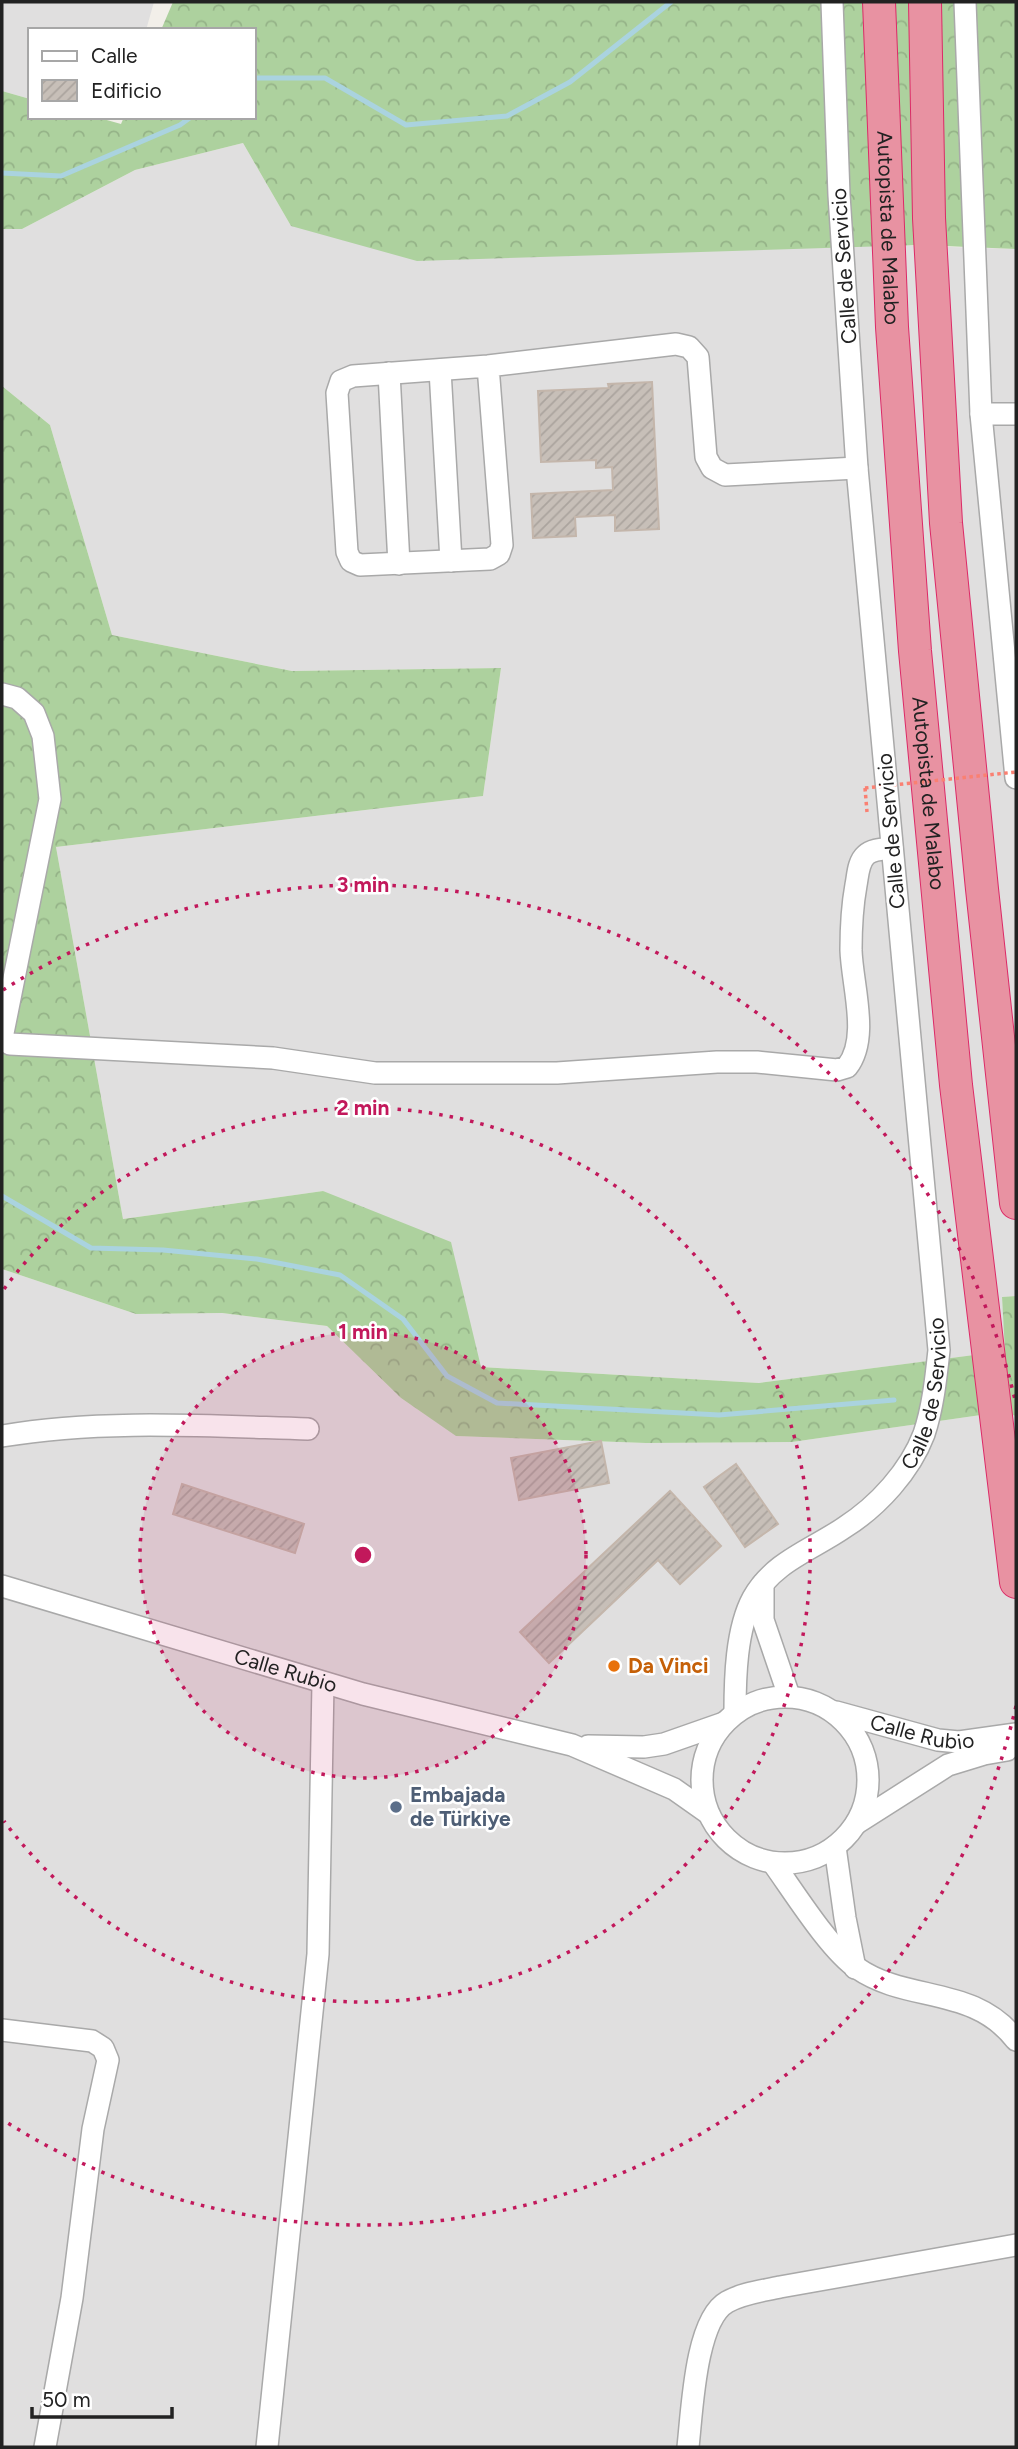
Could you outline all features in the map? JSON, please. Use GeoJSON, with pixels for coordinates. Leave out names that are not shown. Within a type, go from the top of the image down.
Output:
{"type":"FeatureCollection","features":[{"type":"Feature","properties":{"kind":"highway","name":"Autopista de Malabo"},"geometry":{"type":"LineString","coordinates":[[879,2],[892,327],[915,651],[956,1085],[1016,1582]]}},
{"type":"Feature","properties":{"kind":"highway","name":"Autopista de Malabo"},"geometry":{"type":"LineString","coordinates":[[925,2],[929,219],[946,523],[1016,1203]]}},
{"type":"Feature","properties":{"kind":"street","name":"Calle de Servicio"},"geometry":{"type":"LineString","coordinates":[[729,1718],[745,1620],[753,1598],[777,1569],[846,1527],[878,1500],[901,1475],[923,1436],[934,1395],[939,1350],[857,468],[839,195],[832,2]]}},
{"type":"Feature","properties":{"kind":"street"},"geometry":{"type":"LineString","coordinates":[[965,2],[981,414],[1016,778]]}},
{"type":"Feature","properties":{"kind":"street"},"geometry":{"type":"LineString","coordinates":[[488,366],[502,545],[499,554],[490,559],[399,564],[360,565],[351,561],[347,552],[337,393],[341,382],[353,376],[488,366],[676,344],[689,347],[698,357],[706,457],[712,468],[725,475],[857,468]]}},
{"type":"Feature","properties":{"kind":"street"},"geometry":{"type":"LineString","coordinates":[[440,370],[451,561]]}},
{"type":"Feature","properties":{"kind":"street"},"geometry":{"type":"LineString","coordinates":[[389,373],[399,564]]}},
{"type":"Feature","properties":{"kind":"street"},"geometry":{"type":"LineString","coordinates":[[981,414],[1016,414]]}},
{"type":"Feature","properties":{"kind":"street"},"geometry":{"type":"LineString","coordinates":[[2,694],[17,698],[34,713],[43,736],[50,799],[3,1033],[4,1040],[10,1044],[273,1058],[375,1073],[557,1073],[730,1062],[837,1070],[847,1068],[853,1060],[858,1041],[858,1013],[851,952],[852,909],[859,868],[869,852],[892,848]]}},
{"type":"Feature","properties":{"kind":"street"},"geometry":{"type":"LineString","coordinates":[[2,1436],[75,1428],[172,1425],[308,1429]]}},
{"type":"Feature","properties":{"kind":"street"},"geometry":{"type":"LineString","coordinates":[[763,1584],[763,1620],[789,1696]]}},
{"type":"Feature","properties":{"kind":"street","name":"Calle Rubio"},"geometry":{"type":"LineString","coordinates":[[2,1586],[363,1695],[572,1745],[657,1780],[708,1813]]}},
{"type":"Feature","properties":{"kind":"street"},"geometry":{"type":"LineString","coordinates":[[267,2447],[318,1954],[323,1683]]}},
{"type":"Feature","properties":{"kind":"street"},"geometry":{"type":"LineString","coordinates":[[789,1696],[811,1701],[830,1710],[849,1727],[862,1749],[868,1774],[866,1799],[857,1823],[835,1847],[816,1858],[795,1863],[774,1863],[746,1854],[724,1837],[708,1813],[702,1790],[703,1766],[710,1743],[729,1718],[751,1703],[789,1696]]}},
{"type":"Feature","properties":{"kind":"street","name":"Calle Rubio"},"geometry":{"type":"LineString","coordinates":[[830,1710],[938,1740],[1016,1749]]}},
{"type":"Feature","properties":{"kind":"street","name":"Calle Rubio"},"geometry":{"type":"LineString","coordinates":[[572,1745],[654,1746],[729,1718]]}},
{"type":"Feature","properties":{"kind":"street","name":"Calle Rubio"},"geometry":{"type":"LineString","coordinates":[[857,1823],[938,1770],[1016,1734]]}},
{"type":"Feature","properties":{"kind":"street"},"geometry":{"type":"LineString","coordinates":[[835,1847],[855,1968]]}},
{"type":"Feature","properties":{"kind":"street"},"geometry":{"type":"LineString","coordinates":[[774,1863],[838,1951],[855,1968],[885,1981],[967,2003],[988,2013],[1016,2040]]}},
{"type":"Feature","properties":{"kind":"street"},"geometry":{"type":"LineString","coordinates":[[2,2030],[92,2041],[103,2048],[108,2060],[93,2129],[72,2298],[45,2447]]}},
{"type":"Feature","properties":{"kind":"street"},"geometry":{"type":"LineString","coordinates":[[688,2447],[698,2362],[707,2324],[724,2303],[744,2295],[780,2287],[1016,2245]]}},
{"type":"Feature","properties":{"kind":"path"},"geometry":{"type":"LineString","coordinates":[[865,788],[1016,772]]}},
{"type":"Feature","properties":{"kind":"shaded area"},"geometry":{"type":"Polygon","coordinates":[[[2,2],[154,2],[147,28],[28,28],[28,98],[2,91],[2,2]]]}},
{"type":"Feature","properties":{"kind":"shaded area"},"geometry":{"type":"Polygon","coordinates":[[[243,143],[291,226],[1016,249],[1016,1296],[1002,1297],[1006,1351],[759,1383],[481,1367],[323,1191],[123,1219],[56,847],[483,796],[501,668],[292,671],[112,635],[50,425],[2,386],[2,229],[22,229],[135,170],[243,143]]]}},
{"type":"Feature","properties":{"kind":"shaded area"},"geometry":{"type":"Polygon","coordinates":[[[2,1269],[136,1314],[222,1313],[327,1326],[401,1398],[457,1436],[646,1443],[792,1442],[1002,1412],[1016,1416],[1016,2447],[2,2447],[2,1269]]]}},
{"type":"Feature","properties":{"kind":"green space"},"geometry":{"type":"Polygon","coordinates":[[[173,2],[1016,2],[1016,249],[920,245],[417,261],[291,226],[243,143],[135,170],[22,229],[2,229],[2,91],[28,98],[28,119],[103,119],[121,124],[123,119],[256,119],[256,28],[162,28],[173,2]]]}},
{"type":"Feature","properties":{"kind":"green space"},"geometry":{"type":"Polygon","coordinates":[[[2,386],[50,425],[112,635],[292,671],[501,668],[483,796],[56,847],[123,1219],[323,1191],[451,1242],[481,1367],[759,1383],[1005,1351],[1002,1297],[1016,1296],[1016,1416],[1002,1412],[792,1442],[646,1443],[456,1436],[401,1398],[327,1326],[222,1313],[136,1314],[2,1269],[2,386]]]}},
{"type":"Feature","properties":{"kind":"building"},"geometry":{"type":"Polygon","coordinates":[[[652,382],[659,529],[615,531],[615,515],[575,517],[576,536],[533,538],[531,494],[613,490],[612,467],[596,468],[596,460],[541,462],[538,391],[609,388],[608,384],[652,382]]]}},
{"type":"Feature","properties":{"kind":"building"},"geometry":{"type":"Polygon","coordinates":[[[601,1441],[609,1483],[519,1500],[511,1458],[601,1441]]]}},
{"type":"Feature","properties":{"kind":"building"},"geometry":{"type":"Polygon","coordinates":[[[736,1464],[778,1524],[745,1547],[704,1487],[736,1464]]]}},
{"type":"Feature","properties":{"kind":"building"},"geometry":{"type":"Polygon","coordinates":[[[182,1484],[304,1524],[295,1553],[173,1514],[182,1484]]]}},
{"type":"Feature","properties":{"kind":"building"},"geometry":{"type":"Polygon","coordinates":[[[670,1491],[721,1546],[680,1584],[658,1560],[549,1663],[520,1632],[670,1491]]]}},
{"type":"Feature","properties":{"kind":"waterway"},"geometry":{"type":"LineString","coordinates":[[256,78],[325,78],[406,125],[507,116],[570,82],[671,2]]}},
{"type":"Feature","properties":{"kind":"waterway"},"geometry":{"type":"LineString","coordinates":[[2,173],[61,176],[180,125],[188,119]]}},
{"type":"Feature","properties":{"kind":"waterway"},"geometry":{"type":"LineString","coordinates":[[2,1196],[91,1248],[163,1250],[257,1259],[340,1275],[403,1319],[447,1376],[497,1403],[719,1415],[894,1400]]}},
{"type":"Feature","properties":{"kind":"place","name":"Da Vinci"},"geometry":{"type":"Point","coordinates":[614,1666]}},
{"type":"Feature","properties":{"kind":"place","name":"Embajada de Türkiye"},"geometry":{"type":"Point","coordinates":[396,1807]}}]}
